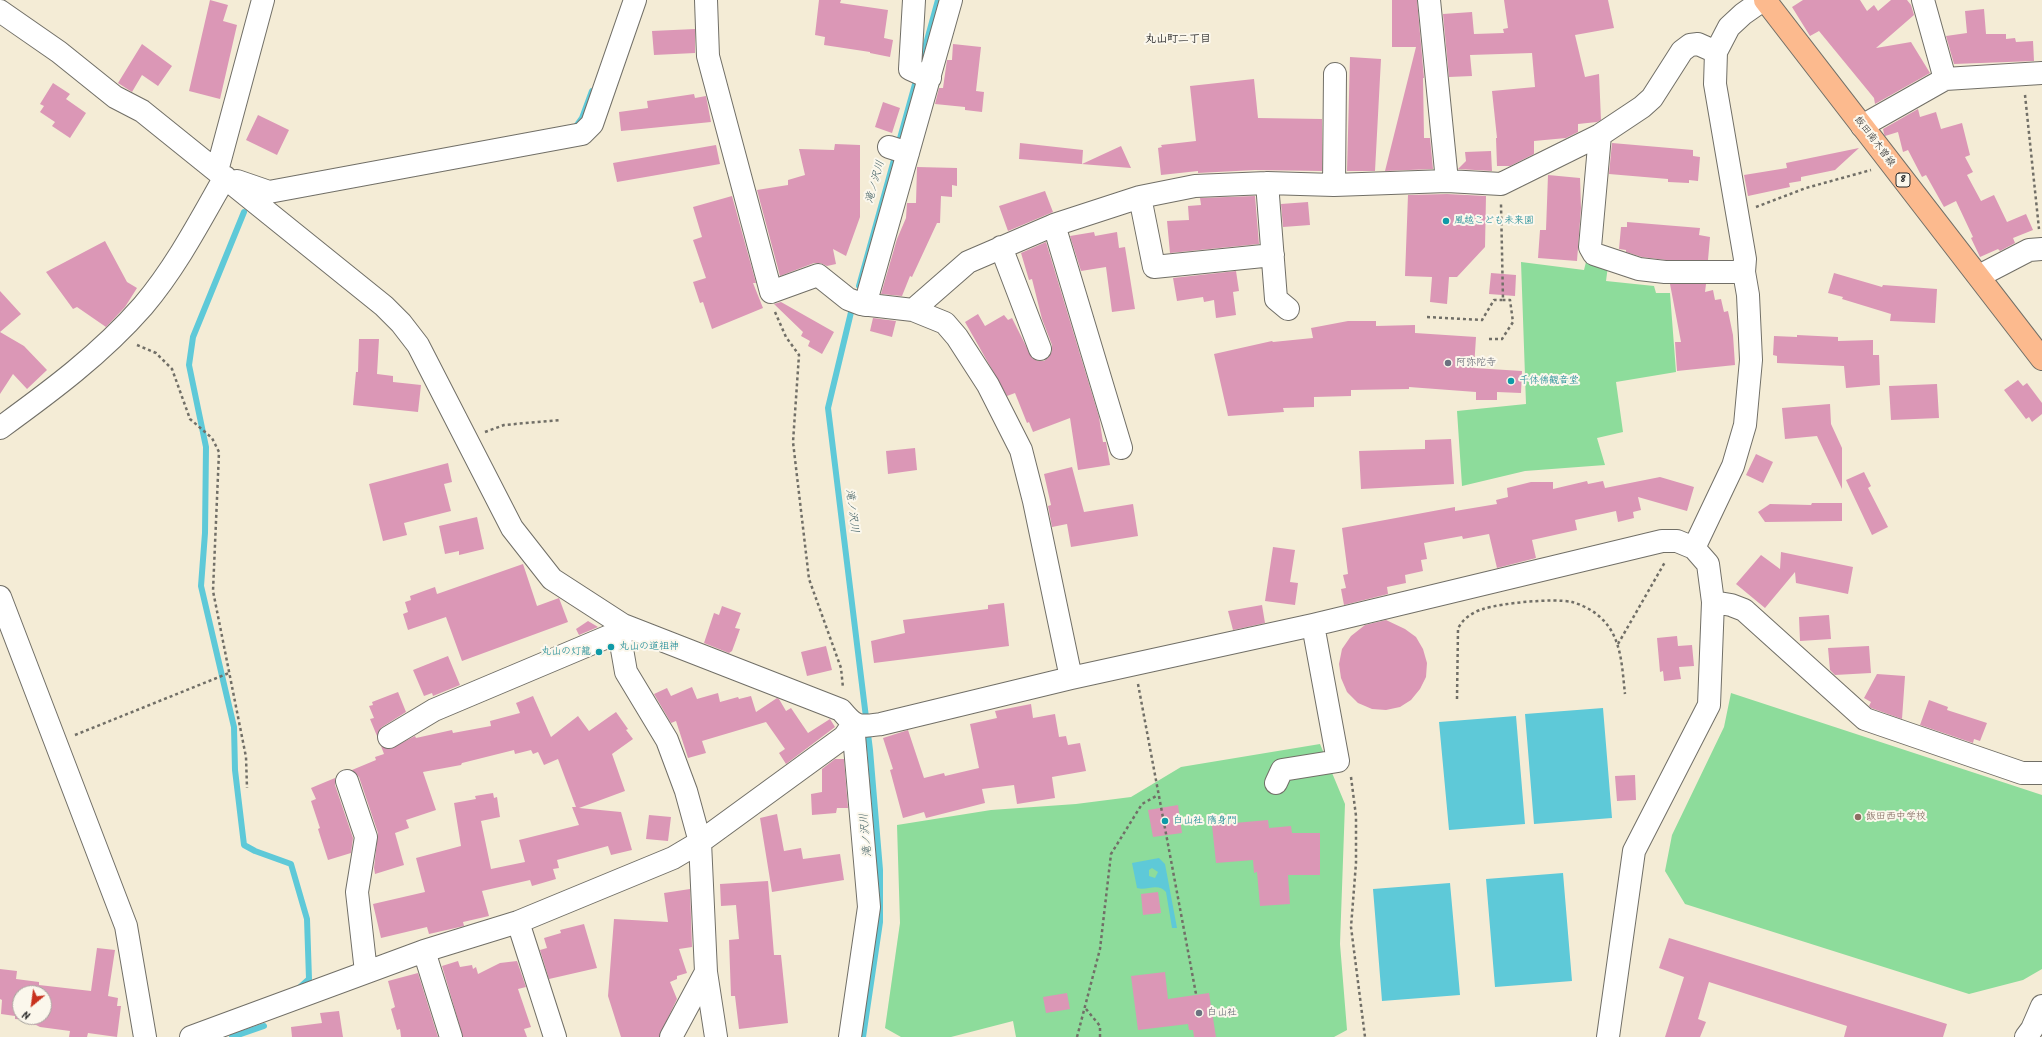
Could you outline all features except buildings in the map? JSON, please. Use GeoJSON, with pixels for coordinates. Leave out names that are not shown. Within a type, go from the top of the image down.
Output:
{"type":"FeatureCollection","features":[{"type":"Feature","properties":{"kind":"main road","name":"飯田南木曽線"},"geometry":{"type":"LineString","coordinates":[[1764,0],[2042,359]]}},
{"type":"Feature","properties":{"kind":"street"},"geometry":{"type":"LineString","coordinates":[[0,428],[55,389],[109,341],[143,305],[175,263],[221,174],[263,0]]}},
{"type":"Feature","properties":{"kind":"street"},"geometry":{"type":"LineString","coordinates":[[221,174],[270,192],[582,134],[592,124],[635,0]]}},
{"type":"Feature","properties":{"kind":"street"},"geometry":{"type":"LineString","coordinates":[[706,0],[708,56],[771,292],[818,276],[858,303],[913,310],[945,323],[957,337],[988,385],[1021,450],[1034,501],[1071,678]]}},
{"type":"Feature","properties":{"kind":"street"},"geometry":{"type":"LineString","coordinates":[[914,0],[909,66],[923,75]]}},
{"type":"Feature","properties":{"kind":"street"},"geometry":{"type":"LineString","coordinates":[[858,303],[923,75],[951,0]]}},
{"type":"Feature","properties":{"kind":"street"},"geometry":{"type":"LineString","coordinates":[[1430,0],[1447,181]]}},
{"type":"Feature","properties":{"kind":"street"},"geometry":{"type":"LineString","coordinates":[[1686,544],[1733,466],[1745,425],[1751,360],[1748,295],[1744,272],[1745,259],[1738,213],[1715,84],[1716,52],[1729,27],[1743,14],[1764,0]]}},
{"type":"Feature","properties":{"kind":"street"},"geometry":{"type":"LineString","coordinates":[[1923,0],[1945,79]]}},
{"type":"Feature","properties":{"kind":"street"},"geometry":{"type":"LineString","coordinates":[[0,11],[59,52],[115,98],[142,111],[384,306],[401,323],[418,345],[512,528],[552,579],[621,629],[841,710],[864,725]]}},
{"type":"Feature","properties":{"kind":"street"},"geometry":{"type":"LineString","coordinates":[[913,310],[968,262],[1054,225],[1140,197],[1194,186],[1267,183],[1334,185],[1447,181],[1501,184],[1600,136],[1652,98],[1682,51],[1690,44],[1698,44],[1716,52]]}},
{"type":"Feature","properties":{"kind":"street"},"geometry":{"type":"LineString","coordinates":[[1862,126],[1945,79],[2032,73]]}},
{"type":"Feature","properties":{"kind":"street"},"geometry":{"type":"LineString","coordinates":[[1334,185],[1335,74]]}},
{"type":"Feature","properties":{"kind":"street"},"geometry":{"type":"LineString","coordinates":[[1600,136],[1590,247],[1594,254],[1639,269],[1665,272],[1744,272]]}},
{"type":"Feature","properties":{"kind":"street"},"geometry":{"type":"LineString","coordinates":[[1267,183],[1276,299],[1288,309]]}},
{"type":"Feature","properties":{"kind":"street"},"geometry":{"type":"LineString","coordinates":[[1140,197],[1154,267],[1273,255]]}},
{"type":"Feature","properties":{"kind":"street"},"geometry":{"type":"LineString","coordinates":[[1054,225],[1122,448]]}},
{"type":"Feature","properties":{"kind":"street"},"geometry":{"type":"LineString","coordinates":[[1001,248],[1040,350]]}},
{"type":"Feature","properties":{"kind":"street"},"geometry":{"type":"LineString","coordinates":[[1979,276],[2029,250],[2042,249]]}},
{"type":"Feature","properties":{"kind":"street"},"geometry":{"type":"LineString","coordinates":[[191,1037],[424,951],[518,922],[673,858],[700,842],[844,737],[864,725],[1313,625],[1662,541],[1686,544],[1708,564],[1713,602],[1709,705],[1634,851],[1608,1037]]}},
{"type":"Feature","properties":{"kind":"street"},"geometry":{"type":"LineString","coordinates":[[0,597],[126,926],[145,1037]]}},
{"type":"Feature","properties":{"kind":"street"},"geometry":{"type":"LineString","coordinates":[[1713,602],[1731,605],[1744,610],[1865,719],[2022,773],[2042,774]]}},
{"type":"Feature","properties":{"kind":"street"},"geometry":{"type":"LineString","coordinates":[[1276,783],[1282,770],[1338,761],[1339,732],[1313,625]]}},
{"type":"Feature","properties":{"kind":"street"},"geometry":{"type":"LineString","coordinates":[[389,737],[434,710],[621,629]]}},
{"type":"Feature","properties":{"kind":"street"},"geometry":{"type":"LineString","coordinates":[[621,629],[626,672],[666,740],[686,791],[700,842],[706,972],[716,1037]]}},
{"type":"Feature","properties":{"kind":"street"},"geometry":{"type":"LineString","coordinates":[[850,1037],[869,907],[864,725]]}},
{"type":"Feature","properties":{"kind":"street"},"geometry":{"type":"LineString","coordinates":[[347,781],[366,837],[357,892],[366,972]]}},
{"type":"Feature","properties":{"kind":"street"},"geometry":{"type":"LineString","coordinates":[[518,922],[555,1037]]}},
{"type":"Feature","properties":{"kind":"street"},"geometry":{"type":"LineString","coordinates":[[424,951],[451,1037]]}},
{"type":"Feature","properties":{"kind":"street"},"geometry":{"type":"LineString","coordinates":[[671,1037],[706,972]]}},
{"type":"Feature","properties":{"kind":"street"},"geometry":{"type":"LineString","coordinates":[[2026,1037],[2032,1029],[2042,1006]]}},
{"type":"Feature","properties":{"kind":"path"},"geometry":{"type":"LineString","coordinates":[[2032,73],[2042,249]]}},
{"type":"Feature","properties":{"kind":"path"},"geometry":{"type":"LineString","coordinates":[[1738,213],[1806,188],[1891,164]]}},
{"type":"Feature","properties":{"kind":"path"},"geometry":{"type":"LineString","coordinates":[[1501,184],[1503,300]]}},
{"type":"Feature","properties":{"kind":"path"},"geometry":{"type":"LineString","coordinates":[[771,292],[777,317],[786,337],[799,355],[793,442],[809,579],[841,668],[843,690]]}},
{"type":"Feature","properties":{"kind":"path"},"geometry":{"type":"LineString","coordinates":[[1427,317],[1482,320],[1494,300],[1510,300],[1513,322],[1502,339],[1490,339]]}},
{"type":"Feature","properties":{"kind":"path"},"geometry":{"type":"LineString","coordinates":[[109,341],[139,345],[156,353],[172,369],[192,422],[212,438],[219,452],[213,591],[246,756],[248,788]]}},
{"type":"Feature","properties":{"kind":"path"},"geometry":{"type":"LineString","coordinates":[[465,438],[504,425],[560,420]]}},
{"type":"Feature","properties":{"kind":"path"},"geometry":{"type":"LineString","coordinates":[[1618,644],[1686,544]]}},
{"type":"Feature","properties":{"kind":"path"},"geometry":{"type":"LineString","coordinates":[[1457,699],[1458,629],[1460,623],[1467,617],[1483,609],[1502,605],[1552,601],[1571,602],[1587,608],[1602,618],[1613,632],[1618,644],[1625,694]]}},
{"type":"Feature","properties":{"kind":"path"},"geometry":{"type":"LineString","coordinates":[[1134,665],[1196,994]]}},
{"type":"Feature","properties":{"kind":"path"},"geometry":{"type":"LineString","coordinates":[[56,742],[229,674]]}},
{"type":"Feature","properties":{"kind":"path"},"geometry":{"type":"LineString","coordinates":[[1350,770],[1356,816],[1356,863],[1351,927],[1365,1037]]}},
{"type":"Feature","properties":{"kind":"path"},"geometry":{"type":"LineString","coordinates":[[1078,1037],[1100,949],[1111,854],[1142,804],[1158,795]]}},
{"type":"Feature","properties":{"kind":"path"},"geometry":{"type":"LineString","coordinates":[[1086,1008],[1100,1026],[1100,1037]]}},
{"type":"Feature","properties":{"kind":"green space"},"geometry":{"type":"Polygon","coordinates":[[[1521,262],[1584,270],[1586,262],[1608,266],[1606,281],[1654,286],[1656,293],[1670,293],[1676,372],[1616,382],[1623,432],[1597,438],[1605,465],[1525,471],[1462,486],[1457,411],[1526,404],[1521,262]]]}},
{"type":"Feature","properties":{"kind":"green space","name":"飯田西中学校"},"geometry":{"type":"Polygon","coordinates":[[[1731,693],[2042,795],[2042,969],[2023,980],[1969,994],[1685,904],[1665,871],[1672,835],[1724,727],[1731,693]]]}},
{"type":"Feature","properties":{"kind":"green space"},"geometry":{"type":"Polygon","coordinates":[[[1320,744],[1345,804],[1340,944],[1347,1030],[1334,1037],[1016,1037],[1013,1021],[951,1037],[901,1037],[885,1028],[900,923],[897,825],[991,810],[1076,804],[1131,797],[1181,767],[1320,744]]]}},
{"type":"Feature","properties":{"kind":"water"},"geometry":{"type":"Polygon","coordinates":[[[1603,708],[1612,818],[1534,824],[1525,714],[1603,708]]]}},
{"type":"Feature","properties":{"kind":"water"},"geometry":{"type":"Polygon","coordinates":[[[1516,716],[1525,824],[1449,830],[1439,722],[1516,716]]]}},
{"type":"Feature","properties":{"kind":"water"},"geometry":{"type":"Polygon","coordinates":[[[1159,858],[1165,864],[1177,928],[1172,928],[1166,892],[1163,889],[1156,887],[1141,889],[1137,888],[1132,863],[1159,858]],[[1152,868],[1149,870],[1149,876],[1155,878],[1158,872],[1152,868]]]}},
{"type":"Feature","properties":{"kind":"water"},"geometry":{"type":"Polygon","coordinates":[[[1563,873],[1572,981],[1495,987],[1486,879],[1563,873]]]}},
{"type":"Feature","properties":{"kind":"water"},"geometry":{"type":"Polygon","coordinates":[[[1450,883],[1460,995],[1382,1001],[1373,889],[1450,883]]]}},
{"type":"Feature","properties":{"kind":"waterway","name":"滝ノ沢川"},"geometry":{"type":"LineString","coordinates":[[920,66],[938,0]]}},
{"type":"Feature","properties":{"kind":"waterway","name":"滝ノ沢川"},"geometry":{"type":"LineString","coordinates":[[859,286],[917,77]]}},
{"type":"Feature","properties":{"kind":"waterway"},"geometry":{"type":"LineString","coordinates":[[577,125],[582,118],[592,91]]}},
{"type":"Feature","properties":{"kind":"waterway"},"geometry":{"type":"LineString","coordinates":[[244,212],[193,337],[189,365],[206,447],[205,533],[201,586],[234,727],[235,770],[244,845],[255,851],[291,864],[307,919],[309,979],[299,988]]}},
{"type":"Feature","properties":{"kind":"waterway","name":"滝ノ沢川"},"geometry":{"type":"LineString","coordinates":[[853,304],[828,408],[870,750],[880,870],[880,922],[863,1037]]}},
{"type":"Feature","properties":{"kind":"waterway"},"geometry":{"type":"LineString","coordinates":[[232,1037],[264,1026]]}},
{"type":"Feature","properties":{"kind":"place","name":"風越こども未来園"},"geometry":{"type":"Point","coordinates":[1446,221]}},
{"type":"Feature","properties":{"kind":"place","name":"阿弥陀寺"},"geometry":{"type":"Point","coordinates":[1448,363]}},
{"type":"Feature","properties":{"kind":"place","name":"千体佛観音堂"},"geometry":{"type":"Point","coordinates":[1511,381]}},
{"type":"Feature","properties":{"kind":"place","name":"丸山の道祖神"},"geometry":{"type":"Point","coordinates":[611,647]}},
{"type":"Feature","properties":{"kind":"place","name":"丸山の灯籠"},"geometry":{"type":"Point","coordinates":[599,652]}},
{"type":"Feature","properties":{"kind":"place","name":"飯田西中学校"},"geometry":{"type":"Point","coordinates":[1858,817]}},
{"type":"Feature","properties":{"kind":"place","name":"白山社 隋身門"},"geometry":{"type":"Point","coordinates":[1165,821]}},
{"type":"Feature","properties":{"kind":"place","name":"白山社"},"geometry":{"type":"Point","coordinates":[1199,1013]}},
{"type":"Feature","properties":{"kind":"district","name":"丸山町二丁目"},"geometry":{"type":"Point","coordinates":[1178,40]}}]}
